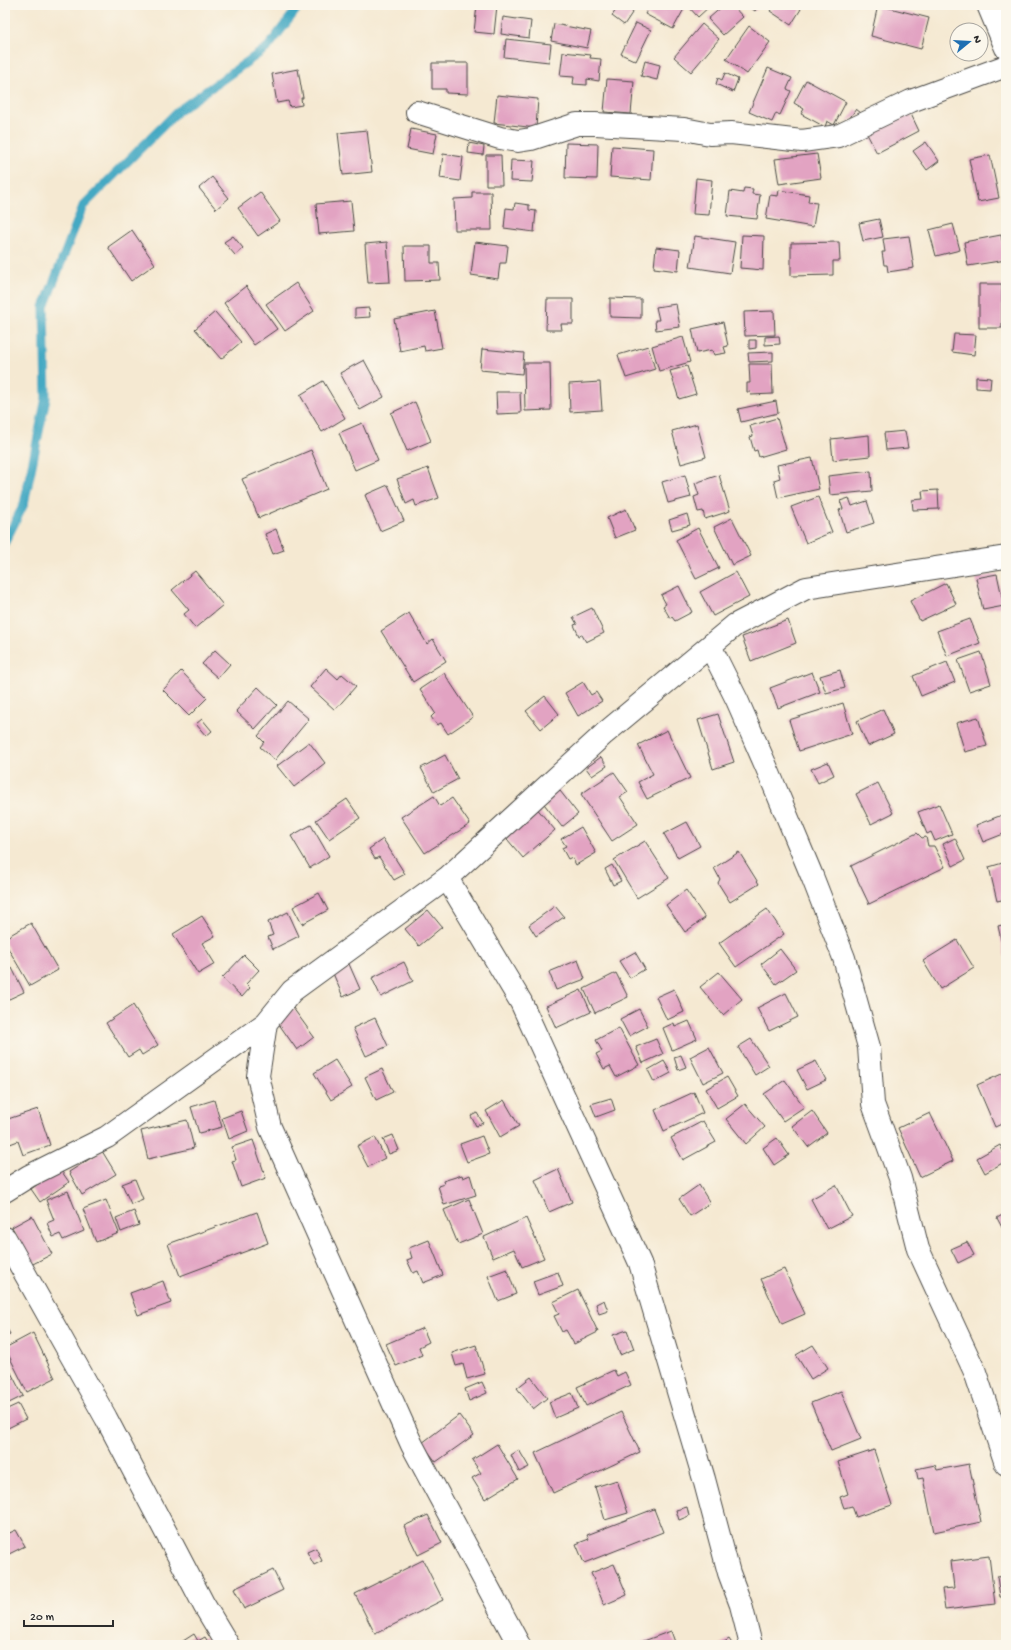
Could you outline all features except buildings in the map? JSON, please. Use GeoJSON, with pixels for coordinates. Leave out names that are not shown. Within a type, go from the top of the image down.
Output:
{"type":"FeatureCollection","features":[{"type":"Feature","properties":{"kind":"street"},"geometry":{"type":"LineString","coordinates":[[988,5],[1006,48]]}},
{"type":"Feature","properties":{"kind":"street"},"geometry":{"type":"LineString","coordinates":[[417,112],[500,138],[518,141],[531,139],[576,124],[684,129],[710,134],[731,133],[802,141],[838,136],[911,101],[1006,66]]}},
{"type":"Feature","properties":{"kind":"street"},"geometry":{"type":"LineString","coordinates":[[5,1191],[29,1176],[106,1137],[266,1023],[292,991],[447,878],[604,734],[735,625],[806,588],[1006,557]]}},
{"type":"Feature","properties":{"kind":"street"},"geometry":{"type":"LineString","coordinates":[[710,646],[737,700],[766,766],[812,876],[844,958],[869,1047],[873,1104],[900,1178],[918,1249],[999,1423],[1006,1464]]}},
{"type":"Feature","properties":{"kind":"street"},"geometry":{"type":"LineString","coordinates":[[447,878],[521,1002],[640,1263],[704,1479],[729,1573],[741,1605],[751,1645]]}},
{"type":"Feature","properties":{"kind":"street"},"geometry":{"type":"LineString","coordinates":[[266,1023],[258,1076],[270,1127],[412,1445],[519,1645]]}},
{"type":"Feature","properties":{"kind":"street"},"geometry":{"type":"LineString","coordinates":[[5,1238],[106,1418],[204,1606],[228,1645]]}},
{"type":"Feature","properties":{"kind":"waterway"},"geometry":{"type":"LineString","coordinates":[[5,542],[24,504],[46,398],[44,307],[83,206],[178,111],[268,47],[296,10],[296,5]]}}]}
